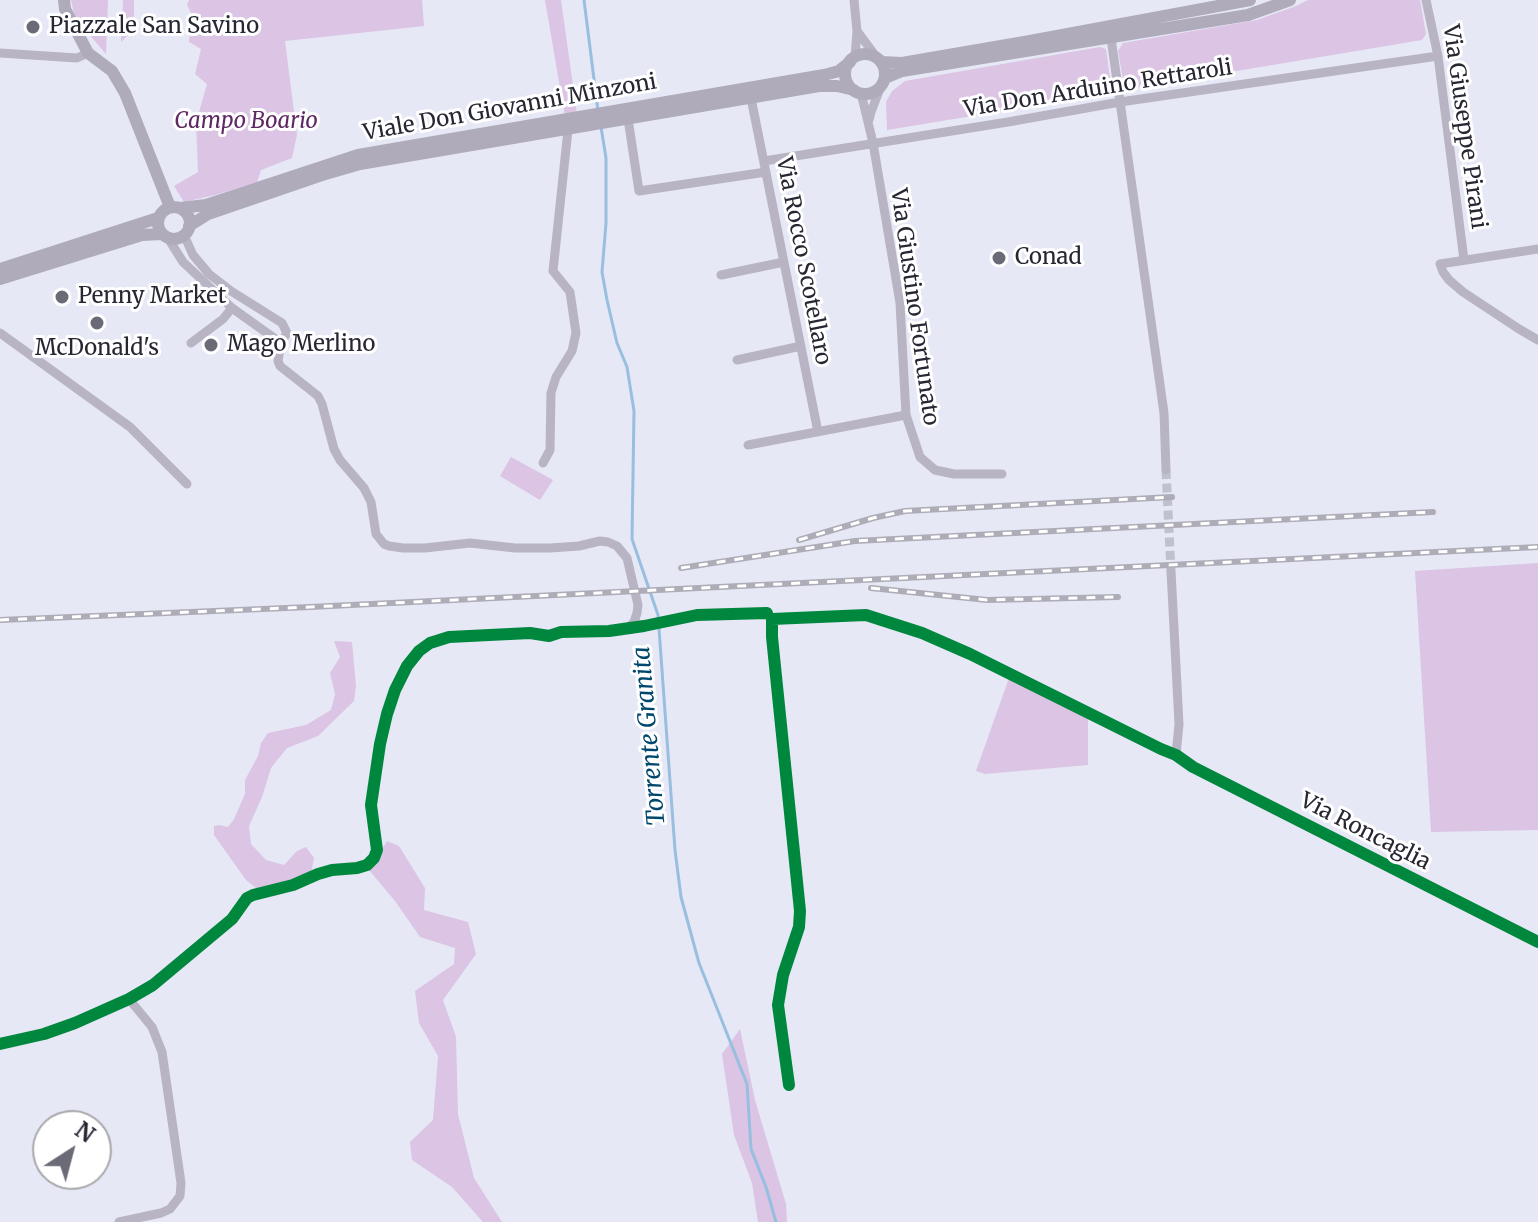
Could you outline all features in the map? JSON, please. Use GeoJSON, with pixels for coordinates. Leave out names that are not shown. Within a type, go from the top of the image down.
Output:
{"type":"FeatureCollection","features":[{"type":"Feature","properties":{"kind":"main road"},"geometry":{"type":"LineString","coordinates":[[64,0],[65,9],[88,53],[112,71],[125,93],[175,208],[188,216],[187,231]]}},
{"type":"Feature","properties":{"kind":"main road","name":"Viale Don Giovanni Minzoni"},"geometry":{"type":"LineString","coordinates":[[0,279],[142,235],[176,239],[208,214],[360,164],[620,117],[824,75],[839,71],[866,54],[879,60],[902,63],[1202,5],[1250,0]]}},
{"type":"Feature","properties":{"kind":"main road","name":"Viale Don Giovanni Minzoni"},"geometry":{"type":"LineString","coordinates":[[620,117],[819,86],[872,92],[902,71],[1248,15],[1290,0]]}},
{"type":"Feature","properties":{"kind":"main road"},"geometry":{"type":"LineString","coordinates":[[852,60],[847,67],[847,80],[857,92]]}},
{"type":"Feature","properties":{"kind":"main road"},"geometry":{"type":"LineString","coordinates":[[879,60],[884,67],[883,82]]}},
{"type":"Feature","properties":{"kind":"main road","name":"Viale Don Giovanni Minzoni"},"geometry":{"type":"LineString","coordinates":[[175,208],[206,205],[358,155],[575,125]]}},
{"type":"Feature","properties":{"kind":"main road"},"geometry":{"type":"LineString","coordinates":[[165,236],[158,227],[158,218],[161,213],[175,208]]}},
{"type":"Feature","properties":{"kind":"main road"},"geometry":{"type":"LineString","coordinates":[[0,269],[158,218]]}},
{"type":"Feature","properties":{"kind":"street"},"geometry":{"type":"LineString","coordinates":[[852,60],[857,31],[854,0]]}},
{"type":"Feature","properties":{"kind":"street","name":"Via Giuseppe Pirani"},"geometry":{"type":"LineString","coordinates":[[1426,0],[1438,56],[1464,260]]}},
{"type":"Feature","properties":{"kind":"street"},"geometry":{"type":"LineString","coordinates":[[857,31],[879,60]]}},
{"type":"Feature","properties":{"kind":"street"},"geometry":{"type":"LineString","coordinates":[[1111,38],[1164,413],[1166,470]]}},
{"type":"Feature","properties":{"kind":"street"},"geometry":{"type":"LineString","coordinates":[[0,53],[77,58],[88,53]]}},
{"type":"Feature","properties":{"kind":"street","name":"Via Don Arduino Rettaroli"},"geometry":{"type":"LineString","coordinates":[[764,161],[1120,102],[1438,56]]}},
{"type":"Feature","properties":{"kind":"street","name":"Via Giustino Fortunato"},"geometry":{"type":"LineString","coordinates":[[869,124],[883,82]]}},
{"type":"Feature","properties":{"kind":"street","name":"Via Giustino Fortunato"},"geometry":{"type":"LineString","coordinates":[[857,92],[873,143],[900,303],[906,415],[920,457],[935,470],[954,474],[1002,474]]}},
{"type":"Feature","properties":{"kind":"street","name":"Via Rocco Scotellaro"},"geometry":{"type":"LineString","coordinates":[[751,98],[818,432]]}},
{"type":"Feature","properties":{"kind":"street"},"geometry":{"type":"LineString","coordinates":[[620,117],[639,191],[766,172]]}},
{"type":"Feature","properties":{"kind":"street"},"geometry":{"type":"LineString","coordinates":[[543,463],[550,450],[551,393],[556,377],[572,351],[576,333],[570,292],[553,271],[575,125]]}},
{"type":"Feature","properties":{"kind":"street"},"geometry":{"type":"LineString","coordinates":[[0,1044],[75,1023],[153,985],[232,919],[247,898],[253,895],[293,885],[332,870],[367,865],[377,850],[371,805],[387,714],[407,666],[430,643],[449,637],[530,633],[549,636],[561,632],[609,631],[628,628],[637,613],[638,605],[627,558],[623,551],[608,542],[550,548],[470,543],[403,548],[384,544],[376,534],[371,502],[364,488],[334,449],[318,396],[280,366],[281,343],[287,333],[282,323],[209,274],[193,255],[187,231]]}},
{"type":"Feature","properties":{"kind":"street"},"geometry":{"type":"LineString","coordinates":[[165,236],[183,262],[232,308],[281,343]]}},
{"type":"Feature","properties":{"kind":"street"},"geometry":{"type":"LineString","coordinates":[[1538,249],[1440,264],[1449,280],[1482,306],[1538,340]]}},
{"type":"Feature","properties":{"kind":"street"},"geometry":{"type":"LineString","coordinates":[[721,275],[784,262]]}},
{"type":"Feature","properties":{"kind":"street"},"geometry":{"type":"LineString","coordinates":[[191,343],[223,319],[232,308]]}},
{"type":"Feature","properties":{"kind":"street"},"geometry":{"type":"LineString","coordinates":[[0,333],[130,427],[187,484]]}},
{"type":"Feature","properties":{"kind":"street"},"geometry":{"type":"LineString","coordinates":[[737,360],[801,346]]}},
{"type":"Feature","properties":{"kind":"street"},"geometry":{"type":"LineString","coordinates":[[748,445],[906,415]]}},
{"type":"Feature","properties":{"kind":"street"},"geometry":{"type":"LineString","coordinates":[[1171,571],[1179,724],[1176,755]]}},
{"type":"Feature","properties":{"kind":"street","name":"Via Roncaglia"},"geometry":{"type":"LineString","coordinates":[[789,1085],[778,1005],[783,975],[799,927],[800,911],[772,619],[866,615],[900,624],[970,654],[1176,755],[1193,767],[1538,942]]}},
{"type":"Feature","properties":{"kind":"street"},"geometry":{"type":"LineString","coordinates":[[119,1222],[170,1209],[180,1196],[181,1183],[162,1052],[152,1027],[129,999]]}},
{"type":"Feature","properties":{"kind":"green space"},"geometry":{"type":"Polygon","coordinates":[[[71,0],[108,0],[106,54],[75,18],[71,0]]]}},
{"type":"Feature","properties":{"kind":"green space"},"geometry":{"type":"Polygon","coordinates":[[[123,0],[134,0],[134,14],[132,31],[121,42],[123,0]]]}},
{"type":"Feature","properties":{"kind":"green space","name":"Campo Boario"},"geometry":{"type":"Polygon","coordinates":[[[189,0],[422,0],[424,26],[285,41],[297,135],[292,158],[261,170],[257,182],[184,202],[174,186],[198,172],[196,123],[207,84],[195,74],[201,49],[189,42],[189,0]]]}},
{"type":"Feature","properties":{"kind":"green space"},"geometry":{"type":"Polygon","coordinates":[[[545,0],[561,0],[577,114],[565,117],[545,0]]]}},
{"type":"Feature","properties":{"kind":"green space"},"geometry":{"type":"Polygon","coordinates":[[[1308,0],[1420,0],[1426,34],[1422,40],[1129,89],[1124,85],[1118,51],[1123,43],[1257,20],[1308,0]]]}},
{"type":"Feature","properties":{"kind":"green space"},"geometry":{"type":"Polygon","coordinates":[[[1100,47],[1106,49],[1112,93],[887,130],[886,102],[892,91],[905,81],[1100,47]]]}},
{"type":"Feature","properties":{"kind":"green space"},"geometry":{"type":"Polygon","coordinates":[[[511,457],[553,480],[540,500],[500,476],[511,457]]]}},
{"type":"Feature","properties":{"kind":"green space"},"geometry":{"type":"Polygon","coordinates":[[[1538,563],[1538,830],[1431,832],[1415,571],[1538,563]]]}},
{"type":"Feature","properties":{"kind":"green space"},"geometry":{"type":"Polygon","coordinates":[[[334,641],[352,642],[356,686],[354,701],[318,736],[287,748],[271,768],[249,826],[251,844],[266,860],[284,865],[297,851],[306,847],[314,858],[311,874],[260,891],[246,880],[214,835],[214,826],[228,827],[234,819],[245,794],[245,780],[268,733],[306,725],[331,710],[335,694],[330,673],[340,657],[334,641]]]}},
{"type":"Feature","properties":{"kind":"green space"},"geometry":{"type":"Polygon","coordinates":[[[1009,678],[1088,717],[1088,765],[985,774],[976,771],[1009,678]]]}},
{"type":"Feature","properties":{"kind":"green space"},"geometry":{"type":"Polygon","coordinates":[[[387,841],[399,846],[425,888],[424,910],[468,922],[476,954],[443,1000],[456,1037],[458,1114],[474,1178],[502,1222],[483,1222],[452,1187],[412,1160],[410,1142],[433,1120],[438,1056],[419,1023],[415,991],[454,964],[455,948],[420,937],[369,870],[387,841]]]}},
{"type":"Feature","properties":{"kind":"green space"},"geometry":{"type":"Polygon","coordinates":[[[740,1029],[755,1100],[786,1204],[787,1222],[758,1222],[752,1183],[734,1135],[722,1054],[740,1029]]]}},
{"type":"Feature","properties":{"kind":"waterway","name":"Torrente Granita"},"geometry":{"type":"LineString","coordinates":[[584,0],[598,111]]}},
{"type":"Feature","properties":{"kind":"waterway","name":"Torrente Granita"},"geometry":{"type":"LineString","coordinates":[[601,127],[606,158],[602,272],[617,343],[627,367],[634,411],[632,539],[658,615],[681,897],[699,963],[747,1084],[751,1149],[776,1222]]}},
{"type":"Feature","properties":{"kind":"tunnel"},"geometry":{"type":"LineString","coordinates":[[1166,470],[1171,571]]}},
{"type":"Feature","properties":{"kind":"railway"},"geometry":{"type":"LineString","coordinates":[[799,540],[905,511],[1172,497]]}},
{"type":"Feature","properties":{"kind":"railway"},"geometry":{"type":"LineString","coordinates":[[681,568],[855,541],[1433,512]]}},
{"type":"Feature","properties":{"kind":"railway"},"geometry":{"type":"LineString","coordinates":[[0,620],[1538,547]]}},
{"type":"Feature","properties":{"kind":"railway"},"geometry":{"type":"LineString","coordinates":[[871,588],[987,600],[1118,597]]}},
{"type":"Feature","properties":{"kind":"cycle path"},"geometry":{"type":"LineString","coordinates":[[0,1044],[75,1023],[153,985],[232,919],[247,898],[253,895],[293,885],[332,870],[367,865],[377,850],[371,805],[387,714],[407,666],[430,643],[449,637],[530,633],[549,636],[561,632],[609,631],[697,615],[767,613]]}},
{"type":"Feature","properties":{"kind":"cycle path"},"geometry":{"type":"LineString","coordinates":[[789,1085],[778,1005],[783,975],[799,927],[800,911],[772,619],[866,615],[922,633],[1176,755],[1193,767],[1538,942]]}},
{"type":"Feature","properties":{"kind":"place","name":"Piazzale San Savino"},"geometry":{"type":"Point","coordinates":[33,27]}},
{"type":"Feature","properties":{"kind":"place","name":"Conad"},"geometry":{"type":"Point","coordinates":[999,258]}},
{"type":"Feature","properties":{"kind":"place","name":"Penny Market"},"geometry":{"type":"Point","coordinates":[62,297]}},
{"type":"Feature","properties":{"kind":"place","name":"McDonald's"},"geometry":{"type":"Point","coordinates":[97,323]}},
{"type":"Feature","properties":{"kind":"place","name":"Mago Merlino"},"geometry":{"type":"Point","coordinates":[211,345]}}]}
